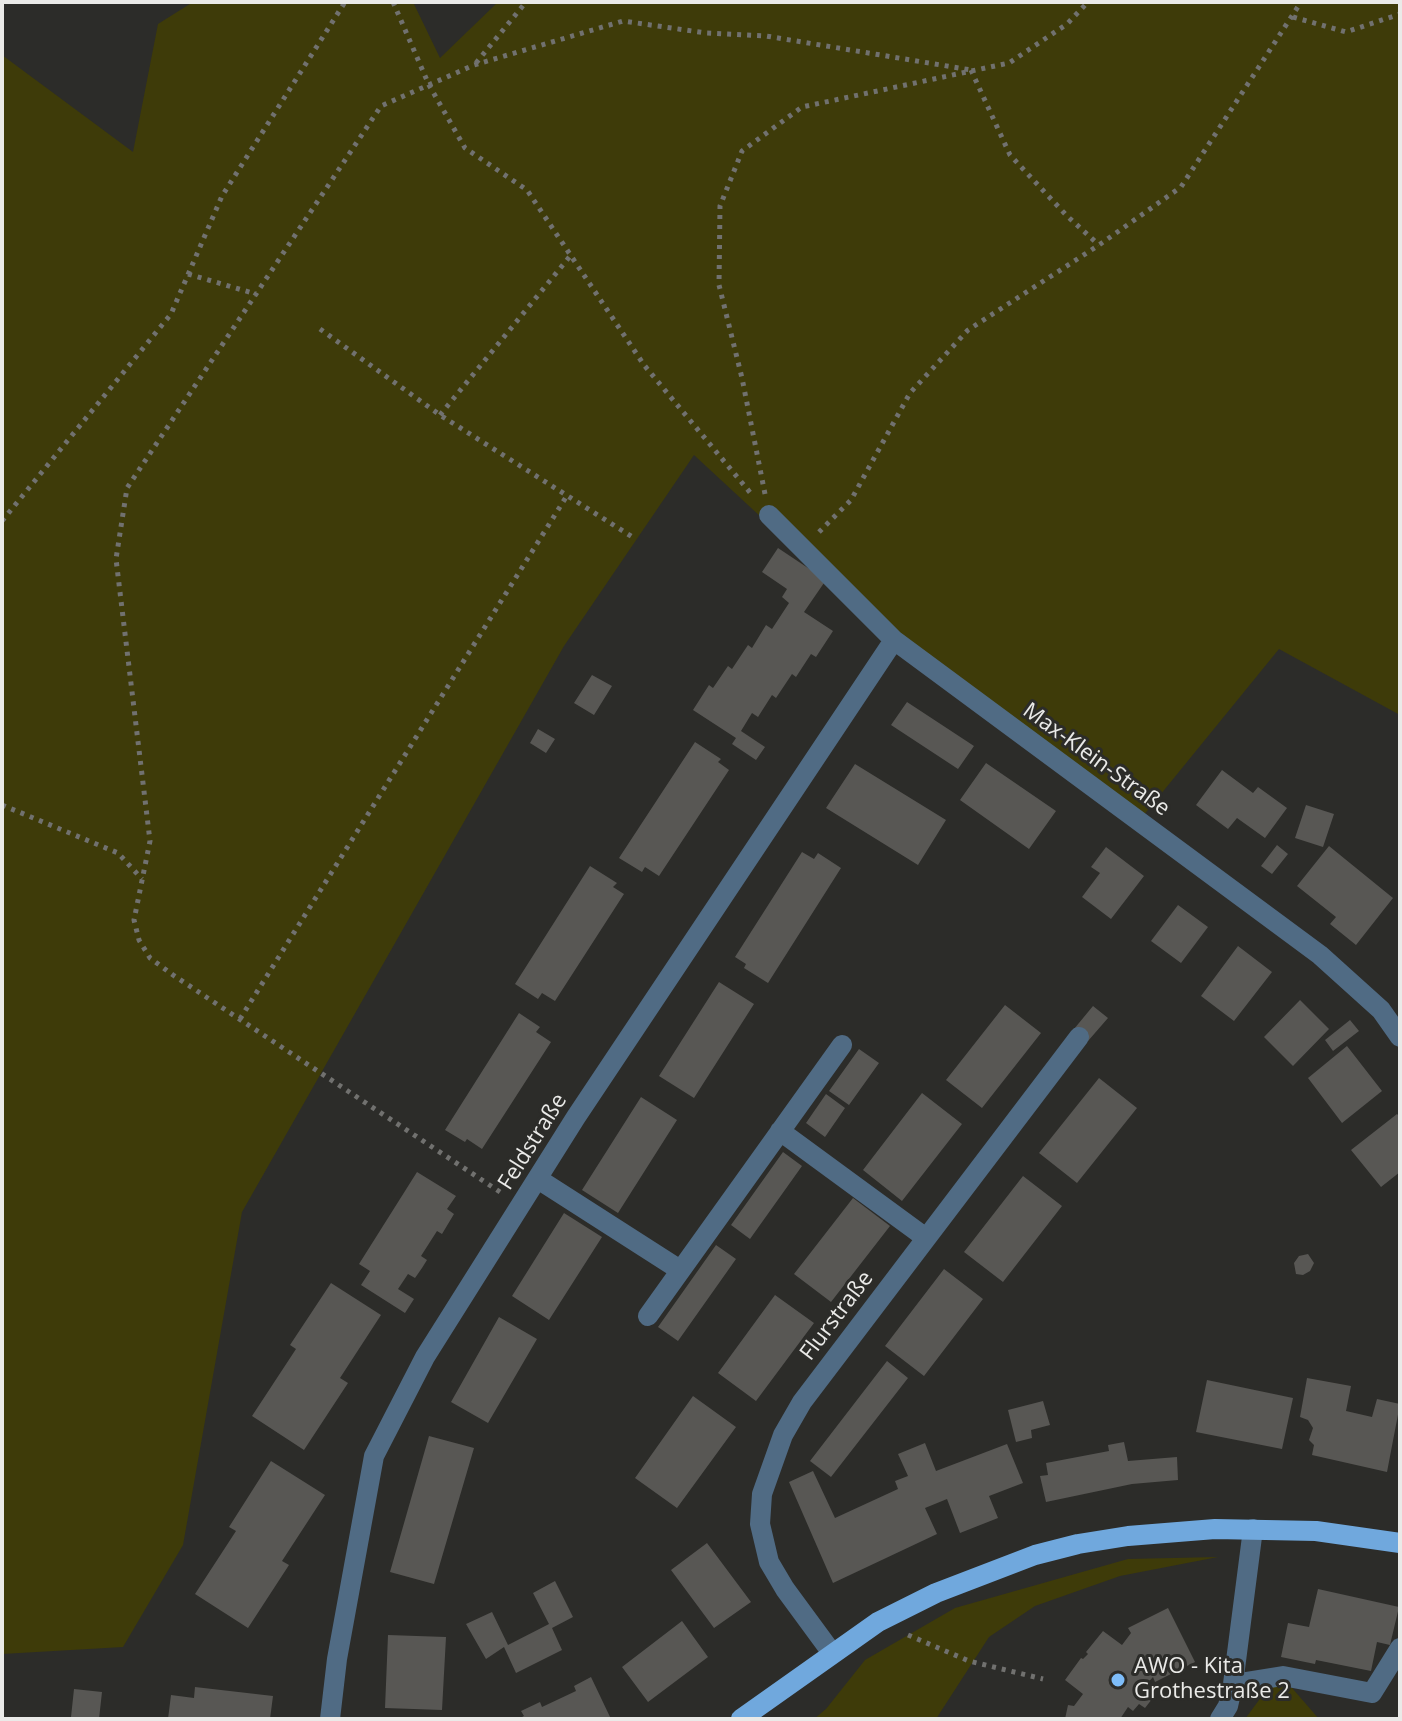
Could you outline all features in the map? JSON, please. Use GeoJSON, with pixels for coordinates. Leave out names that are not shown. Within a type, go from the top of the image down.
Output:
{"type":"FeatureCollection","features":[{"type":"Feature","properties":{"kind":"main road"},"geometry":{"type":"LineString","coordinates":[[741,1719],[878,1622],[936,1593],[1035,1555],[1078,1544],[1178,1532],[1253,1529],[1316,1531],[1400,1543]]}},
{"type":"Feature","properties":{"kind":"street","name":"Max-Klein-Straße"},"geometry":{"type":"LineString","coordinates":[[769,515],[894,640],[1320,955],[1381,1010],[1400,1037]]}},
{"type":"Feature","properties":{"kind":"street","name":"Feldstraße"},"geometry":{"type":"LineString","coordinates":[[330,1719],[337,1659],[374,1456],[425,1357],[538,1179],[894,640]]}},
{"type":"Feature","properties":{"kind":"street","name":"Flurstraße"},"geometry":{"type":"LineString","coordinates":[[832,1653],[769,1562],[760,1524],[762,1494],[783,1435],[802,1402],[1079,1037]]}},
{"type":"Feature","properties":{"kind":"street"},"geometry":{"type":"LineString","coordinates":[[648,1316],[842,1045]]}},
{"type":"Feature","properties":{"kind":"street"},"geometry":{"type":"LineString","coordinates":[[780,1131],[926,1238]]}},
{"type":"Feature","properties":{"kind":"street"},"geometry":{"type":"LineString","coordinates":[[538,1179],[680,1270]]}},
{"type":"Feature","properties":{"kind":"street"},"geometry":{"type":"LineString","coordinates":[[1220,1719],[1228,1706],[1233,1684],[1253,1529]]}},
{"type":"Feature","properties":{"kind":"street"},"geometry":{"type":"LineString","coordinates":[[1233,1684],[1283,1676],[1372,1693],[1400,1648]]}},
{"type":"Feature","properties":{"kind":"path"},"geometry":{"type":"LineString","coordinates":[[2,521],[171,314],[222,196],[345,2]]}},
{"type":"Feature","properties":{"kind":"path"},"geometry":{"type":"LineString","coordinates":[[393,2],[429,85],[465,148],[527,190],[644,365],[769,515]]}},
{"type":"Feature","properties":{"kind":"path"},"geometry":{"type":"LineString","coordinates":[[474,65],[526,2]]}},
{"type":"Feature","properties":{"kind":"path"},"geometry":{"type":"LineString","coordinates":[[769,515],[742,378],[719,285],[720,206],[742,151],[802,107],[1009,63],[1067,24],[1088,2]]}},
{"type":"Feature","properties":{"kind":"path"},"geometry":{"type":"LineString","coordinates":[[804,548],[851,500],[910,393],[968,330],[1099,245],[1181,187],[1301,2]]}},
{"type":"Feature","properties":{"kind":"path"},"geometry":{"type":"LineString","coordinates":[[1293,17],[1346,32],[1400,14]]}},
{"type":"Feature","properties":{"kind":"path"},"geometry":{"type":"LineString","coordinates":[[521,1206],[150,958],[139,940],[134,920],[150,841],[116,559],[127,488],[381,106],[474,65],[623,21],[706,33],[766,36],[971,70]]}},
{"type":"Feature","properties":{"kind":"path"},"geometry":{"type":"LineString","coordinates":[[971,70],[1010,155],[1099,245]]}},
{"type":"Feature","properties":{"kind":"path"},"geometry":{"type":"LineString","coordinates":[[440,415],[571,255]]}},
{"type":"Feature","properties":{"kind":"path"},"geometry":{"type":"LineString","coordinates":[[188,274],[256,294]]}},
{"type":"Feature","properties":{"kind":"path"},"geometry":{"type":"LineString","coordinates":[[320,329],[440,415],[634,538]]}},
{"type":"Feature","properties":{"kind":"path"},"geometry":{"type":"LineString","coordinates":[[240,1020],[568,494]]}},
{"type":"Feature","properties":{"kind":"path"},"geometry":{"type":"LineString","coordinates":[[2,805],[118,853],[142,880]]}},
{"type":"Feature","properties":{"kind":"path"},"geometry":{"type":"LineString","coordinates":[[878,1622],[969,1661],[1043,1679]]}},
{"type":"Feature","properties":{"kind":"shaded area"},"geometry":{"type":"Polygon","coordinates":[[[193,2],[413,2],[440,58],[498,2],[1400,2],[1400,715],[1279,649],[1143,816],[885,632],[694,455],[564,646],[242,1212],[183,1545],[123,1647],[2,1654],[2,55],[133,152],[158,24],[193,2]]]}},
{"type":"Feature","properties":{"kind":"shaded area"},"geometry":{"type":"Polygon","coordinates":[[[1218,1557],[1120,1576],[1035,1606],[989,1637],[936,1719],[814,1719],[826,1709],[865,1660],[955,1608],[1128,1559],[1218,1557]]]}},
{"type":"Feature","properties":{"kind":"shaded area"},"geometry":{"type":"Polygon","coordinates":[[[1279,1673],[1319,1719],[1245,1719],[1279,1673]]]}},
{"type":"Feature","properties":{"kind":"building"},"geometry":{"type":"Polygon","coordinates":[[[778,548],[826,580],[804,612],[833,631],[816,657],[811,654],[796,677],[792,674],[776,698],[772,695],[758,717],[752,713],[741,731],[765,747],[756,760],[732,744],[736,738],[693,710],[709,685],[713,688],[728,666],[732,669],[748,645],[752,648],[766,625],[772,629],[789,603],[782,597],[787,589],[762,572],[778,548]]]}},
{"type":"Feature","properties":{"kind":"building"},"geometry":{"type":"Polygon","coordinates":[[[592,675],[612,686],[594,715],[574,703],[592,675]]]}},
{"type":"Feature","properties":{"kind":"building"},"geometry":{"type":"Polygon","coordinates":[[[907,702],[974,746],[958,769],[891,725],[907,702]]]}},
{"type":"Feature","properties":{"kind":"building"},"geometry":{"type":"Polygon","coordinates":[[[538,729],[555,739],[546,753],[530,743],[538,729]]]}},
{"type":"Feature","properties":{"kind":"building"},"geometry":{"type":"Polygon","coordinates":[[[695,742],[721,759],[718,762],[729,770],[659,876],[645,867],[642,872],[619,858],[695,742]]]}},
{"type":"Feature","properties":{"kind":"building"},"geometry":{"type":"Polygon","coordinates":[[[986,763],[1056,811],[1029,849],[960,800],[986,763]]]}},
{"type":"Feature","properties":{"kind":"building"},"geometry":{"type":"Polygon","coordinates":[[[855,764],[946,820],[918,865],[826,808],[855,764]]]}},
{"type":"Feature","properties":{"kind":"building"},"geometry":{"type":"Polygon","coordinates":[[[1222,770],[1253,793],[1258,787],[1287,808],[1265,838],[1237,818],[1228,829],[1196,805],[1222,770]]]}},
{"type":"Feature","properties":{"kind":"building"},"geometry":{"type":"Polygon","coordinates":[[[1306,805],[1334,814],[1323,847],[1295,838],[1306,805]]]}},
{"type":"Feature","properties":{"kind":"building"},"geometry":{"type":"Polygon","coordinates":[[[1277,845],[1288,854],[1272,874],[1261,866],[1277,845]]]}},
{"type":"Feature","properties":{"kind":"building"},"geometry":{"type":"Polygon","coordinates":[[[1329,846],[1393,898],[1356,945],[1330,924],[1336,917],[1297,886],[1329,846]]]}},
{"type":"Feature","properties":{"kind":"building"},"geometry":{"type":"Polygon","coordinates":[[[1106,847],[1144,876],[1111,919],[1082,897],[1100,873],[1091,867],[1106,847]]]}},
{"type":"Feature","properties":{"kind":"building"},"geometry":{"type":"Polygon","coordinates":[[[802,852],[814,859],[818,853],[841,868],[768,983],[744,968],[746,964],[735,957],[802,852]]]}},
{"type":"Feature","properties":{"kind":"building"},"geometry":{"type":"Polygon","coordinates":[[[590,866],[617,883],[613,887],[624,894],[555,1001],[542,993],[538,999],[515,984],[590,866]]]}},
{"type":"Feature","properties":{"kind":"building"},"geometry":{"type":"Polygon","coordinates":[[[1178,905],[1208,927],[1181,963],[1151,941],[1178,905]]]}},
{"type":"Feature","properties":{"kind":"building"},"geometry":{"type":"Polygon","coordinates":[[[1238,946],[1272,972],[1234,1021],[1201,996],[1238,946]]]}},
{"type":"Feature","properties":{"kind":"building"},"geometry":{"type":"Polygon","coordinates":[[[719,982],[754,1004],[694,1098],[659,1076],[719,982]]]}},
{"type":"Feature","properties":{"kind":"building"},"geometry":{"type":"Polygon","coordinates":[[[1300,1000],[1329,1029],[1293,1066],[1264,1037],[1300,1000]]]}},
{"type":"Feature","properties":{"kind":"building"},"geometry":{"type":"Polygon","coordinates":[[[1005,1005],[1041,1033],[982,1108],[946,1080],[1005,1005]]]}},
{"type":"Feature","properties":{"kind":"building"},"geometry":{"type":"Polygon","coordinates":[[[1093,1006],[1108,1018],[1088,1041],[1074,1029],[1093,1006]]]}},
{"type":"Feature","properties":{"kind":"building"},"geometry":{"type":"Polygon","coordinates":[[[519,1013],[540,1027],[536,1032],[551,1042],[482,1149],[445,1130],[519,1013]]]}},
{"type":"Feature","properties":{"kind":"building"},"geometry":{"type":"Polygon","coordinates":[[[1350,1020],[1359,1031],[1333,1051],[1325,1040],[1350,1020]]]}},
{"type":"Feature","properties":{"kind":"building"},"geometry":{"type":"Polygon","coordinates":[[[1347,1046],[1382,1091],[1342,1123],[1308,1078],[1347,1046]]]}},
{"type":"Feature","properties":{"kind":"building"},"geometry":{"type":"Polygon","coordinates":[[[859,1049],[879,1063],[849,1105],[829,1091],[859,1049]]]}},
{"type":"Feature","properties":{"kind":"building"},"geometry":{"type":"Polygon","coordinates":[[[1099,1078],[1137,1108],[1077,1183],[1039,1153],[1099,1078]]]}},
{"type":"Feature","properties":{"kind":"building"},"geometry":{"type":"Polygon","coordinates":[[[922,1093],[962,1124],[902,1201],[863,1170],[922,1093]]]}},
{"type":"Feature","properties":{"kind":"building"},"geometry":{"type":"Polygon","coordinates":[[[826,1094],[845,1108],[825,1137],[806,1123],[826,1094]]]}},
{"type":"Feature","properties":{"kind":"building"},"geometry":{"type":"Polygon","coordinates":[[[641,1097],[677,1120],[618,1213],[582,1190],[641,1097]]]}},
{"type":"Feature","properties":{"kind":"building"},"geometry":{"type":"Polygon","coordinates":[[[1397,1114],[1400,1117],[1400,1172],[1381,1187],[1351,1150],[1397,1114]]]}},
{"type":"Feature","properties":{"kind":"building"},"geometry":{"type":"Polygon","coordinates":[[[783,1152],[802,1166],[750,1239],[731,1225],[783,1152]]]}},
{"type":"Feature","properties":{"kind":"building"},"geometry":{"type":"Polygon","coordinates":[[[417,1172],[456,1196],[447,1209],[454,1214],[442,1234],[437,1231],[421,1256],[427,1260],[415,1278],[408,1274],[398,1289],[414,1299],[405,1313],[361,1285],[370,1271],[359,1264],[417,1172]]]}},
{"type":"Feature","properties":{"kind":"building"},"geometry":{"type":"Polygon","coordinates":[[[1023,1176],[1062,1206],[1003,1282],[964,1252],[1023,1176]]]}},
{"type":"Feature","properties":{"kind":"building"},"geometry":{"type":"Polygon","coordinates":[[[853,1198],[890,1226],[831,1302],[794,1274],[853,1198]]]}},
{"type":"Feature","properties":{"kind":"building"},"geometry":{"type":"Polygon","coordinates":[[[564,1213],[602,1237],[549,1320],[512,1296],[564,1213]]]}},
{"type":"Feature","properties":{"kind":"building"},"geometry":{"type":"Polygon","coordinates":[[[716,1245],[736,1259],[678,1341],[658,1327],[716,1245]]]}},
{"type":"Feature","properties":{"kind":"building"},"geometry":{"type":"Polygon","coordinates":[[[1308,1254],[1314,1263],[1310,1271],[1303,1275],[1296,1274],[1294,1263],[1299,1256],[1308,1254]]]}},
{"type":"Feature","properties":{"kind":"building"},"geometry":{"type":"Polygon","coordinates":[[[944,1269],[983,1299],[924,1376],[885,1346],[944,1269]]]}},
{"type":"Feature","properties":{"kind":"building"},"geometry":{"type":"Polygon","coordinates":[[[331,1283],[381,1315],[340,1378],[348,1383],[304,1450],[252,1416],[296,1349],[290,1345],[331,1283]]]}},
{"type":"Feature","properties":{"kind":"building"},"geometry":{"type":"Polygon","coordinates":[[[775,1295],[814,1323],[756,1401],[718,1373],[775,1295]]]}},
{"type":"Feature","properties":{"kind":"building"},"geometry":{"type":"Polygon","coordinates":[[[499,1317],[537,1339],[488,1423],[451,1402],[499,1317]]]}},
{"type":"Feature","properties":{"kind":"building"},"geometry":{"type":"Polygon","coordinates":[[[887,1361],[908,1378],[831,1477],[810,1461],[887,1361]]]}},
{"type":"Feature","properties":{"kind":"building"},"geometry":{"type":"Polygon","coordinates":[[[1307,1378],[1351,1386],[1346,1411],[1372,1417],[1377,1399],[1400,1404],[1387,1472],[1312,1455],[1314,1445],[1309,1440],[1313,1428],[1308,1420],[1300,1417],[1307,1378]]]}},
{"type":"Feature","properties":{"kind":"building"},"geometry":{"type":"Polygon","coordinates":[[[1207,1380],[1293,1398],[1282,1449],[1196,1432],[1207,1380]]]}},
{"type":"Feature","properties":{"kind":"building"},"geometry":{"type":"Polygon","coordinates":[[[693,1396],[736,1427],[677,1508],[635,1478],[693,1396]]]}},
{"type":"Feature","properties":{"kind":"building"},"geometry":{"type":"Polygon","coordinates":[[[1043,1401],[1050,1425],[1031,1430],[1032,1438],[1016,1442],[1008,1410],[1043,1401]]]}},
{"type":"Feature","properties":{"kind":"building"},"geometry":{"type":"Polygon","coordinates":[[[429,1436],[474,1448],[434,1584],[390,1572],[429,1436]]]}},
{"type":"Feature","properties":{"kind":"building"},"geometry":{"type":"Polygon","coordinates":[[[1124,1442],[1128,1461],[1177,1457],[1178,1480],[1132,1484],[1046,1502],[1040,1476],[1048,1475],[1046,1463],[1109,1451],[1108,1445],[1124,1442]]]}},
{"type":"Feature","properties":{"kind":"building"},"geometry":{"type":"Polygon","coordinates":[[[925,1443],[936,1471],[1007,1444],[1023,1483],[989,1496],[998,1518],[960,1533],[947,1499],[925,1508],[937,1534],[833,1583],[789,1482],[813,1471],[835,1518],[898,1489],[895,1481],[908,1476],[898,1454],[925,1443]]]}},
{"type":"Feature","properties":{"kind":"building"},"geometry":{"type":"Polygon","coordinates":[[[271,1461],[325,1495],[282,1561],[289,1565],[248,1628],[195,1594],[236,1531],[229,1527],[271,1461]]]}},
{"type":"Feature","properties":{"kind":"building"},"geometry":{"type":"Polygon","coordinates":[[[707,1543],[751,1602],[714,1628],[671,1570],[707,1543]]]}},
{"type":"Feature","properties":{"kind":"building"},"geometry":{"type":"Polygon","coordinates":[[[555,1581],[573,1617],[552,1628],[562,1650],[516,1673],[504,1647],[486,1659],[466,1624],[492,1612],[508,1645],[549,1624],[533,1593],[555,1581]]]}},
{"type":"Feature","properties":{"kind":"building"},"geometry":{"type":"Polygon","coordinates":[[[1318,1589],[1399,1607],[1390,1645],[1377,1642],[1371,1671],[1316,1660],[1315,1664],[1281,1657],[1288,1623],[1309,1627],[1318,1589]]]}},
{"type":"Feature","properties":{"kind":"building"},"geometry":{"type":"Polygon","coordinates":[[[1168,1608],[1195,1662],[1155,1682],[1153,1677],[1145,1686],[1156,1694],[1145,1708],[1139,1704],[1133,1711],[1128,1707],[1120,1719],[1065,1719],[1068,1705],[1074,1706],[1083,1694],[1065,1680],[1103,1631],[1122,1645],[1131,1633],[1128,1628],[1168,1608]]]}},
{"type":"Feature","properties":{"kind":"building"},"geometry":{"type":"Polygon","coordinates":[[[682,1621],[708,1657],[648,1702],[622,1667],[682,1621]]]}},
{"type":"Feature","properties":{"kind":"building"},"geometry":{"type":"Polygon","coordinates":[[[388,1635],[446,1637],[442,1710],[385,1708],[388,1635]]]}},
{"type":"Feature","properties":{"kind":"building"},"geometry":{"type":"Polygon","coordinates":[[[591,1677],[611,1719],[518,1719],[524,1716],[521,1711],[540,1702],[542,1707],[576,1691],[574,1686],[591,1677]]]}},
{"type":"Feature","properties":{"kind":"building"},"geometry":{"type":"Polygon","coordinates":[[[195,1687],[273,1696],[270,1719],[168,1719],[171,1695],[194,1698],[195,1687]]]}},
{"type":"Feature","properties":{"kind":"building"},"geometry":{"type":"Polygon","coordinates":[[[74,1689],[102,1692],[99,1719],[71,1717],[74,1689]]]}},
{"type":"Feature","properties":{"kind":"place","name":"AWO - Kita Grothestraße 2"},"geometry":{"type":"Point","coordinates":[1118,1680]}}]}
